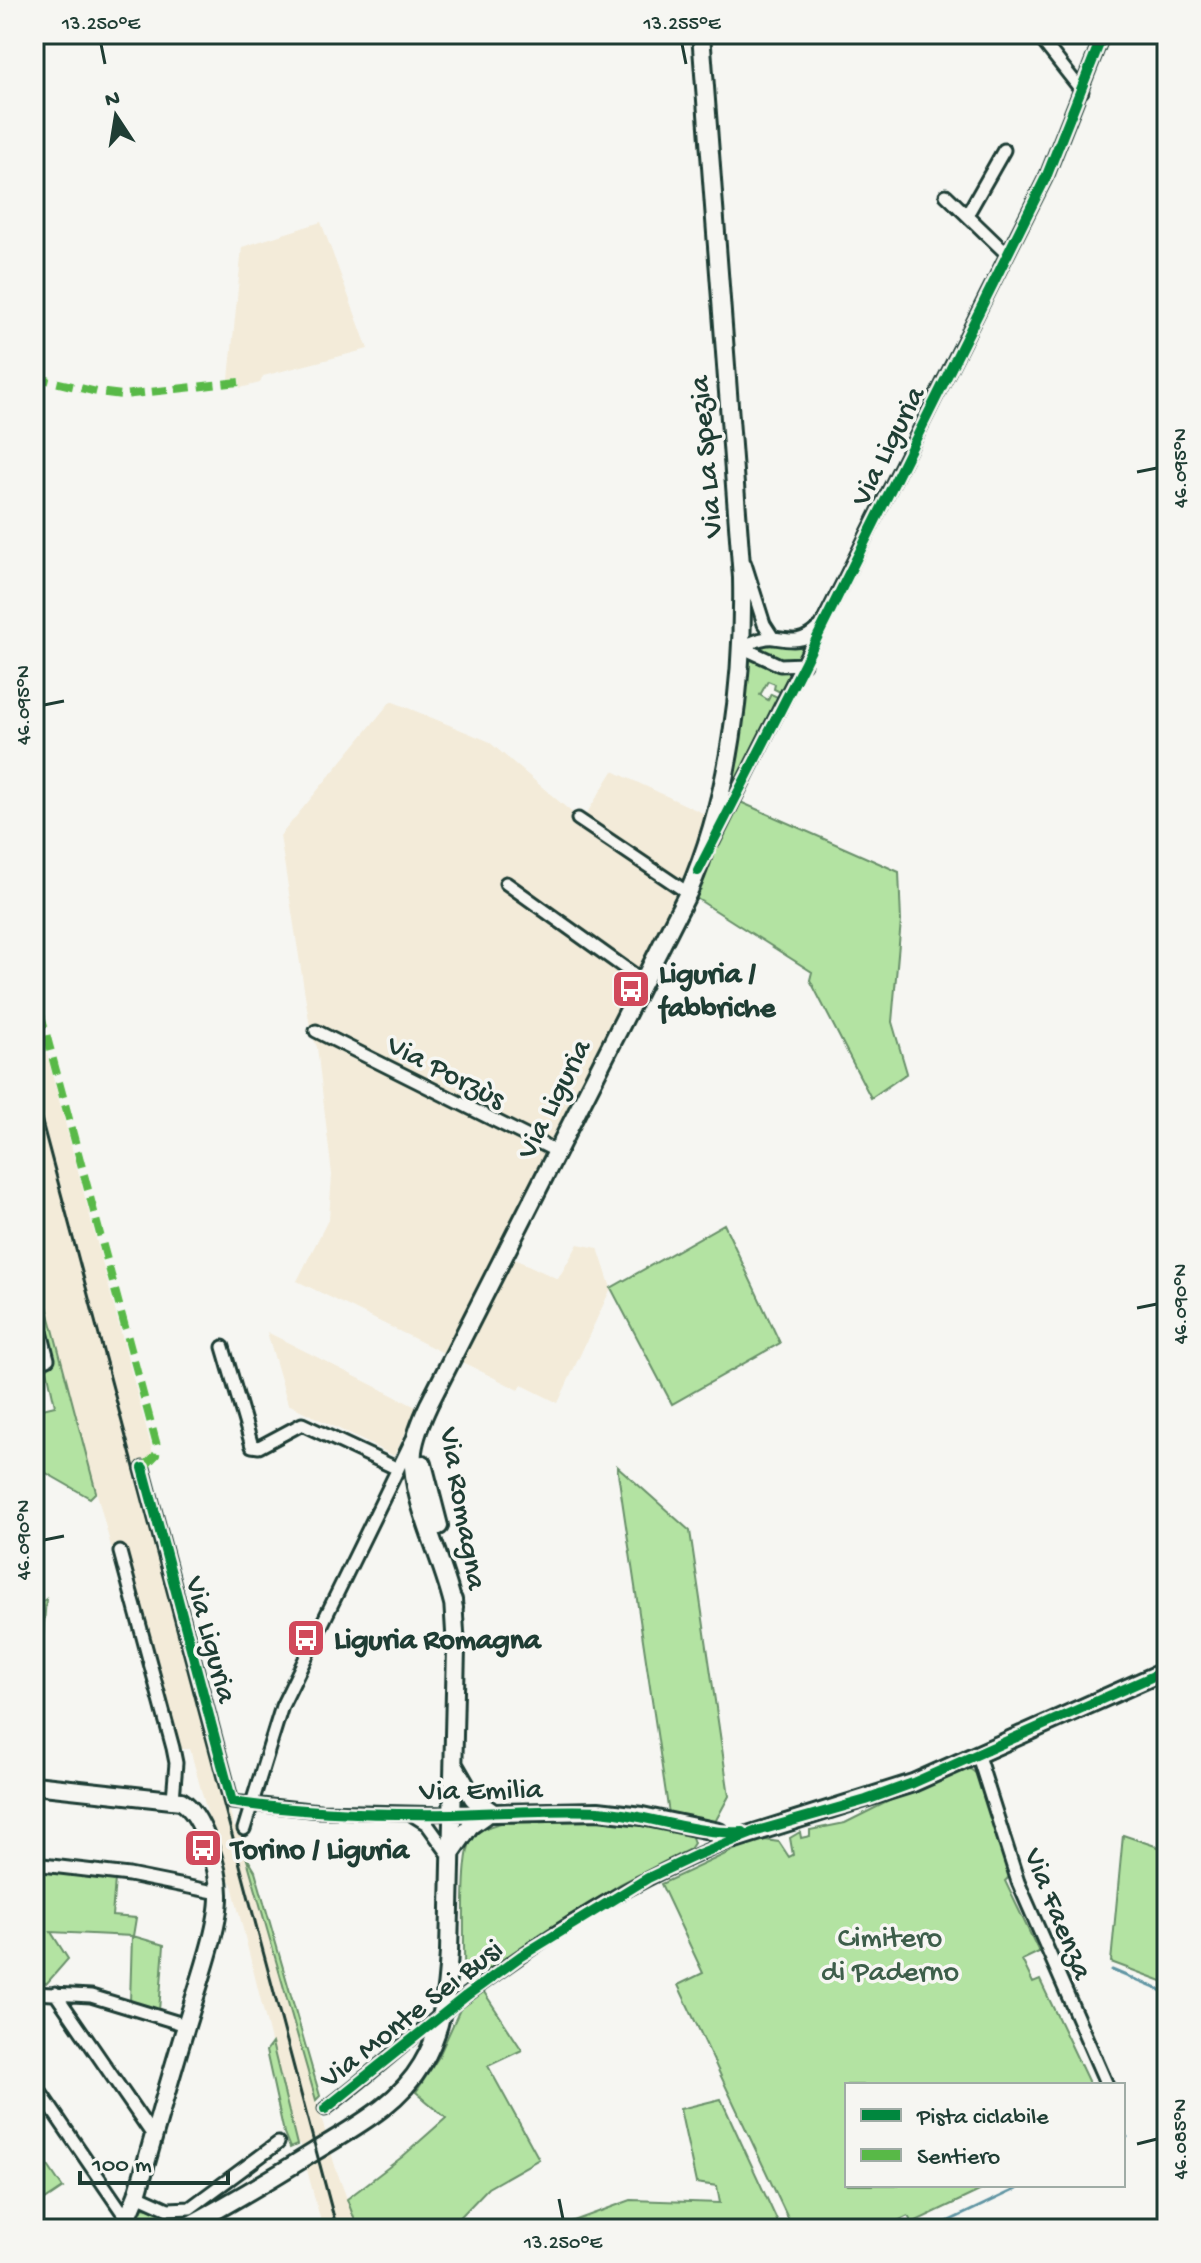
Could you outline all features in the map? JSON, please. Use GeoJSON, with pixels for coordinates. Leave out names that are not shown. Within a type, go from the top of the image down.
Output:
{"type":"FeatureCollection","features":[{"type":"Feature","properties":{"kind":"main road","name":"Via La Spezia"},"geometry":{"type":"LineString","coordinates":[[698,871],[717,805],[733,730],[743,600],[701,34]]}},
{"type":"Feature","properties":{"kind":"main road","name":"Via Liguria"},"geometry":{"type":"LineString","coordinates":[[423,1418],[698,871]]}},
{"type":"Feature","properties":{"kind":"main road","name":"Via Romagna"},"geometry":{"type":"LineString","coordinates":[[182,2229],[304,2159],[390,2102],[421,2066],[442,2016],[449,1952],[456,1648],[451,1573],[416,1464],[423,1418]]}},
{"type":"Feature","properties":{"kind":"main road","name":"Via Emilia"},"geometry":{"type":"LineString","coordinates":[[710,1831],[723,1838],[735,1839],[889,1792],[978,1756],[1167,1670]]}},
{"type":"Feature","properties":{"kind":"main road","name":"Via Emilia"},"geometry":{"type":"LineString","coordinates":[[452,1757],[468,1792],[492,1812]]}},
{"type":"Feature","properties":{"kind":"main road"},"geometry":{"type":"LineString","coordinates":[[34,1785],[173,1799],[188,1805],[200,1822],[219,1893],[214,1924],[128,2226]]}},
{"type":"Feature","properties":{"kind":"main road","name":"Via Emilia"},"geometry":{"type":"LineString","coordinates":[[450,1856],[470,1826],[492,1812]]}},
{"type":"Feature","properties":{"kind":"main road","name":"Via Emilia"},"geometry":{"type":"LineString","coordinates":[[451,1814],[612,1812],[710,1831],[757,1831]]}},
{"type":"Feature","properties":{"kind":"street"},"geometry":{"type":"LineString","coordinates":[[1037,34],[1082,91]]}},
{"type":"Feature","properties":{"kind":"street","name":"Via Liguria"},"geometry":{"type":"LineString","coordinates":[[698,871],[1047,175],[1103,34]]}},
{"type":"Feature","properties":{"kind":"street"},"geometry":{"type":"LineString","coordinates":[[967,215],[1004,150]]}},
{"type":"Feature","properties":{"kind":"street"},"geometry":{"type":"LineString","coordinates":[[946,195],[1007,254]]}},
{"type":"Feature","properties":{"kind":"street"},"geometry":{"type":"LineString","coordinates":[[740,549],[761,617],[773,638]]}},
{"type":"Feature","properties":{"kind":"street"},"geometry":{"type":"LineString","coordinates":[[741,647],[773,638],[799,641],[824,622]]}},
{"type":"Feature","properties":{"kind":"street"},"geometry":{"type":"LineString","coordinates":[[741,647],[780,665],[804,664]]}},
{"type":"Feature","properties":{"kind":"street"},"geometry":{"type":"LineString","coordinates":[[578,819],[688,893]]}},
{"type":"Feature","properties":{"kind":"street"},"geometry":{"type":"LineString","coordinates":[[506,883],[643,981]]}},
{"type":"Feature","properties":{"kind":"street","name":"Via Porzùs"},"geometry":{"type":"LineString","coordinates":[[316,1031],[556,1151]]}},
{"type":"Feature","properties":{"kind":"street"},"geometry":{"type":"LineString","coordinates":[[34,1304],[48,1359]]}},
{"type":"Feature","properties":{"kind":"street"},"geometry":{"type":"LineString","coordinates":[[223,1347],[252,1446],[263,1445],[295,1425],[302,1424],[398,1469]]}},
{"type":"Feature","properties":{"kind":"street"},"geometry":{"type":"LineString","coordinates":[[386,1492],[416,1464]]}},
{"type":"Feature","properties":{"kind":"street","name":"Via Liguria"},"geometry":{"type":"LineString","coordinates":[[244,1829],[282,1706],[398,1469],[416,1464]]}},
{"type":"Feature","properties":{"kind":"street","name":"Via Liguria"},"geometry":{"type":"LineString","coordinates":[[143,1468],[232,1802],[251,1805]]}},
{"type":"Feature","properties":{"kind":"street"},"geometry":{"type":"LineString","coordinates":[[120,1552],[173,1748],[176,1763],[173,1799]]}},
{"type":"Feature","properties":{"kind":"street","name":"Via Faenza"},"geometry":{"type":"LineString","coordinates":[[978,1756],[1018,1882],[1106,2083]]}},
{"type":"Feature","properties":{"kind":"street","name":"Via Emilia"},"geometry":{"type":"LineString","coordinates":[[251,1805],[451,1814]]}},
{"type":"Feature","properties":{"kind":"street","name":"Via Emilia"},"geometry":{"type":"LineString","coordinates":[[410,1814],[427,1824],[450,1856]]}},
{"type":"Feature","properties":{"kind":"street","name":"Via Monte Sei Busi"},"geometry":{"type":"LineString","coordinates":[[325,2109],[521,1956],[603,1903],[664,1870],[735,1839]]}},
{"type":"Feature","properties":{"kind":"street"},"geometry":{"type":"LineString","coordinates":[[34,1864],[129,1875],[219,1893]]}},
{"type":"Feature","properties":{"kind":"street"},"geometry":{"type":"LineString","coordinates":[[34,1993],[91,1996],[186,2025]]}},
{"type":"Feature","properties":{"kind":"street"},"geometry":{"type":"LineString","coordinates":[[55,1993],[154,2137]]}},
{"type":"Feature","properties":{"kind":"street"},"geometry":{"type":"LineString","coordinates":[[34,2083],[128,2226]]}},
{"type":"Feature","properties":{"kind":"street"},"geometry":{"type":"LineString","coordinates":[[137,2195],[168,2209],[190,2208],[278,2143]]}},
{"type":"Feature","properties":{"kind":"shaded area"},"geometry":{"type":"Polygon","coordinates":[[[321,222],[368,349],[263,376],[260,383],[240,388],[239,378],[229,379],[242,247],[321,222]]]}},
{"type":"Feature","properties":{"kind":"shaded area"},"geometry":{"type":"Polygon","coordinates":[[[391,701],[488,741],[582,821],[613,771],[707,815],[686,885],[508,1256],[558,1279],[578,1244],[598,1248],[611,1288],[558,1403],[522,1385],[519,1390],[297,1281],[329,1218],[332,1175],[317,1047],[311,1033],[280,836],[391,701]]]}},
{"type":"Feature","properties":{"kind":"shaded area"},"geometry":{"type":"Polygon","coordinates":[[[34,1006],[153,1453],[138,1466],[234,1827],[238,1827],[335,2166],[358,2229],[323,2229],[300,2144],[297,2145],[232,1885],[223,1871],[190,1749],[177,1749],[124,1551],[113,1554],[34,1257],[34,1006]]]}},
{"type":"Feature","properties":{"kind":"shaded area"},"geometry":{"type":"Polygon","coordinates":[[[267,1332],[418,1408],[394,1456],[288,1404],[267,1332]]]}},
{"type":"Feature","properties":{"kind":"green space"},"geometry":{"type":"Polygon","coordinates":[[[809,643],[802,660],[787,662],[755,649],[768,645],[809,643]]]}},
{"type":"Feature","properties":{"kind":"green space"},"geometry":{"type":"Polygon","coordinates":[[[749,654],[785,670],[797,670],[784,694],[774,689],[775,684],[768,681],[760,695],[768,700],[771,694],[782,699],[722,819],[745,693],[749,654]]]}},
{"type":"Feature","properties":{"kind":"green space"},"geometry":{"type":"Polygon","coordinates":[[[738,801],[899,872],[901,921],[892,1022],[907,1073],[871,1098],[810,980],[812,972],[688,893],[738,801]]]}},
{"type":"Feature","properties":{"kind":"green space"},"geometry":{"type":"Polygon","coordinates":[[[724,1224],[780,1343],[672,1404],[611,1288],[724,1224]]]}},
{"type":"Feature","properties":{"kind":"green space"},"geometry":{"type":"Polygon","coordinates":[[[34,1257],[96,1492],[90,1498],[34,1466],[34,1411],[55,1406],[47,1369],[54,1361],[34,1283],[34,1257]]]}},
{"type":"Feature","properties":{"kind":"green space"},"geometry":{"type":"Polygon","coordinates":[[[617,1466],[690,1531],[729,1796],[715,1822],[669,1814],[617,1466]]]}},
{"type":"Feature","properties":{"kind":"green space"},"geometry":{"type":"Polygon","coordinates":[[[46,1599],[39,1686],[34,1686],[34,1607],[46,1599]]]}},
{"type":"Feature","properties":{"kind":"green space","name":"Cimitero di Paderno"},"geometry":{"type":"Polygon","coordinates":[[[970,1769],[977,1774],[1009,1872],[1005,1881],[1039,1952],[1022,1960],[1033,1983],[1040,1980],[1089,2083],[845,2083],[845,2187],[988,2187],[912,2223],[908,2216],[889,2225],[890,2229],[793,2229],[678,1985],[703,1973],[661,1884],[749,1843],[765,1840],[779,1842],[789,1857],[793,1855],[790,1838],[800,1832],[801,1838],[810,1836],[810,1830],[845,1823],[945,1773],[970,1769]]]}},
{"type":"Feature","properties":{"kind":"green space"},"geometry":{"type":"Polygon","coordinates":[[[598,1817],[691,1834],[694,1843],[690,1849],[620,1884],[478,1976],[467,1976],[464,1971],[465,1879],[473,1837],[497,1824],[514,1821],[598,1817]]]}},
{"type":"Feature","properties":{"kind":"green space"},"geometry":{"type":"Polygon","coordinates":[[[1123,1835],[1167,1850],[1167,1983],[1111,1962],[1123,1835]]]}},
{"type":"Feature","properties":{"kind":"green space"},"geometry":{"type":"Polygon","coordinates":[[[246,1856],[255,1871],[320,2096],[316,2100],[246,1856]]]}},
{"type":"Feature","properties":{"kind":"green space"},"geometry":{"type":"Polygon","coordinates":[[[34,1871],[115,1879],[112,1916],[136,1918],[133,1936],[164,1945],[159,2011],[130,2002],[132,1936],[51,1932],[68,1959],[47,1983],[34,1982],[34,1871]]]}},
{"type":"Feature","properties":{"kind":"green space"},"geometry":{"type":"Polygon","coordinates":[[[480,1986],[522,2050],[488,2066],[539,2159],[488,2188],[449,2229],[358,2229],[347,2199],[446,2118],[416,2092],[438,2058],[466,1996],[480,1986]]]}},
{"type":"Feature","properties":{"kind":"green space"},"geometry":{"type":"Polygon","coordinates":[[[272,2043],[297,2145],[290,2148],[266,2051],[272,2043]]]}},
{"type":"Feature","properties":{"kind":"green space"},"geometry":{"type":"Polygon","coordinates":[[[721,2099],[781,2229],[572,2229],[568,2223],[631,2200],[720,2203],[717,2186],[696,2183],[680,2109],[721,2099]]]}},
{"type":"Feature","properties":{"kind":"green space"},"geometry":{"type":"Polygon","coordinates":[[[34,2145],[63,2188],[45,2200],[34,2183],[34,2145]]]}},
{"type":"Feature","properties":{"kind":"green space"},"geometry":{"type":"Polygon","coordinates":[[[141,2207],[182,2212],[153,2229],[141,2229],[134,2221],[141,2207]]]}},
{"type":"Feature","properties":{"kind":"waterway"},"geometry":{"type":"LineString","coordinates":[[1112,1970],[1167,1993]]}},
{"type":"Feature","properties":{"kind":"waterway"},"geometry":{"type":"LineString","coordinates":[[932,2229],[1021,2187]]}},
{"type":"Feature","properties":{"kind":"railway"},"geometry":{"type":"LineString","coordinates":[[34,1092],[337,2229]]}},
{"type":"Feature","properties":{"kind":"marked path"},"geometry":{"type":"LineString","coordinates":[[34,377],[123,395],[239,382]]}},
{"type":"Feature","properties":{"kind":"marked path"},"geometry":{"type":"LineString","coordinates":[[34,989],[157,1446],[156,1455],[143,1468]]}},
{"type":"Feature","properties":{"kind":"cycle path"},"geometry":{"type":"LineString","coordinates":[[698,871],[1047,175],[1103,34]]}},
{"type":"Feature","properties":{"kind":"cycle path"},"geometry":{"type":"LineString","coordinates":[[143,1468],[232,1802],[369,1814],[598,1811],[707,1830],[743,1832]]}},
{"type":"Feature","properties":{"kind":"cycle path"},"geometry":{"type":"LineString","coordinates":[[325,2109],[521,1956],[648,1878],[757,1831],[866,1800],[913,1783],[1167,1670]]}},
{"type":"Feature","properties":{"kind":"place","name":"Liguria / fabbriche"},"geometry":{"type":"Point","coordinates":[631,989]}},
{"type":"Feature","properties":{"kind":"place","name":"Liguria Romagna"},"geometry":{"type":"Point","coordinates":[306,1638]}},
{"type":"Feature","properties":{"kind":"place","name":"Torino / Liguria"},"geometry":{"type":"Point","coordinates":[203,1848]}}]}
